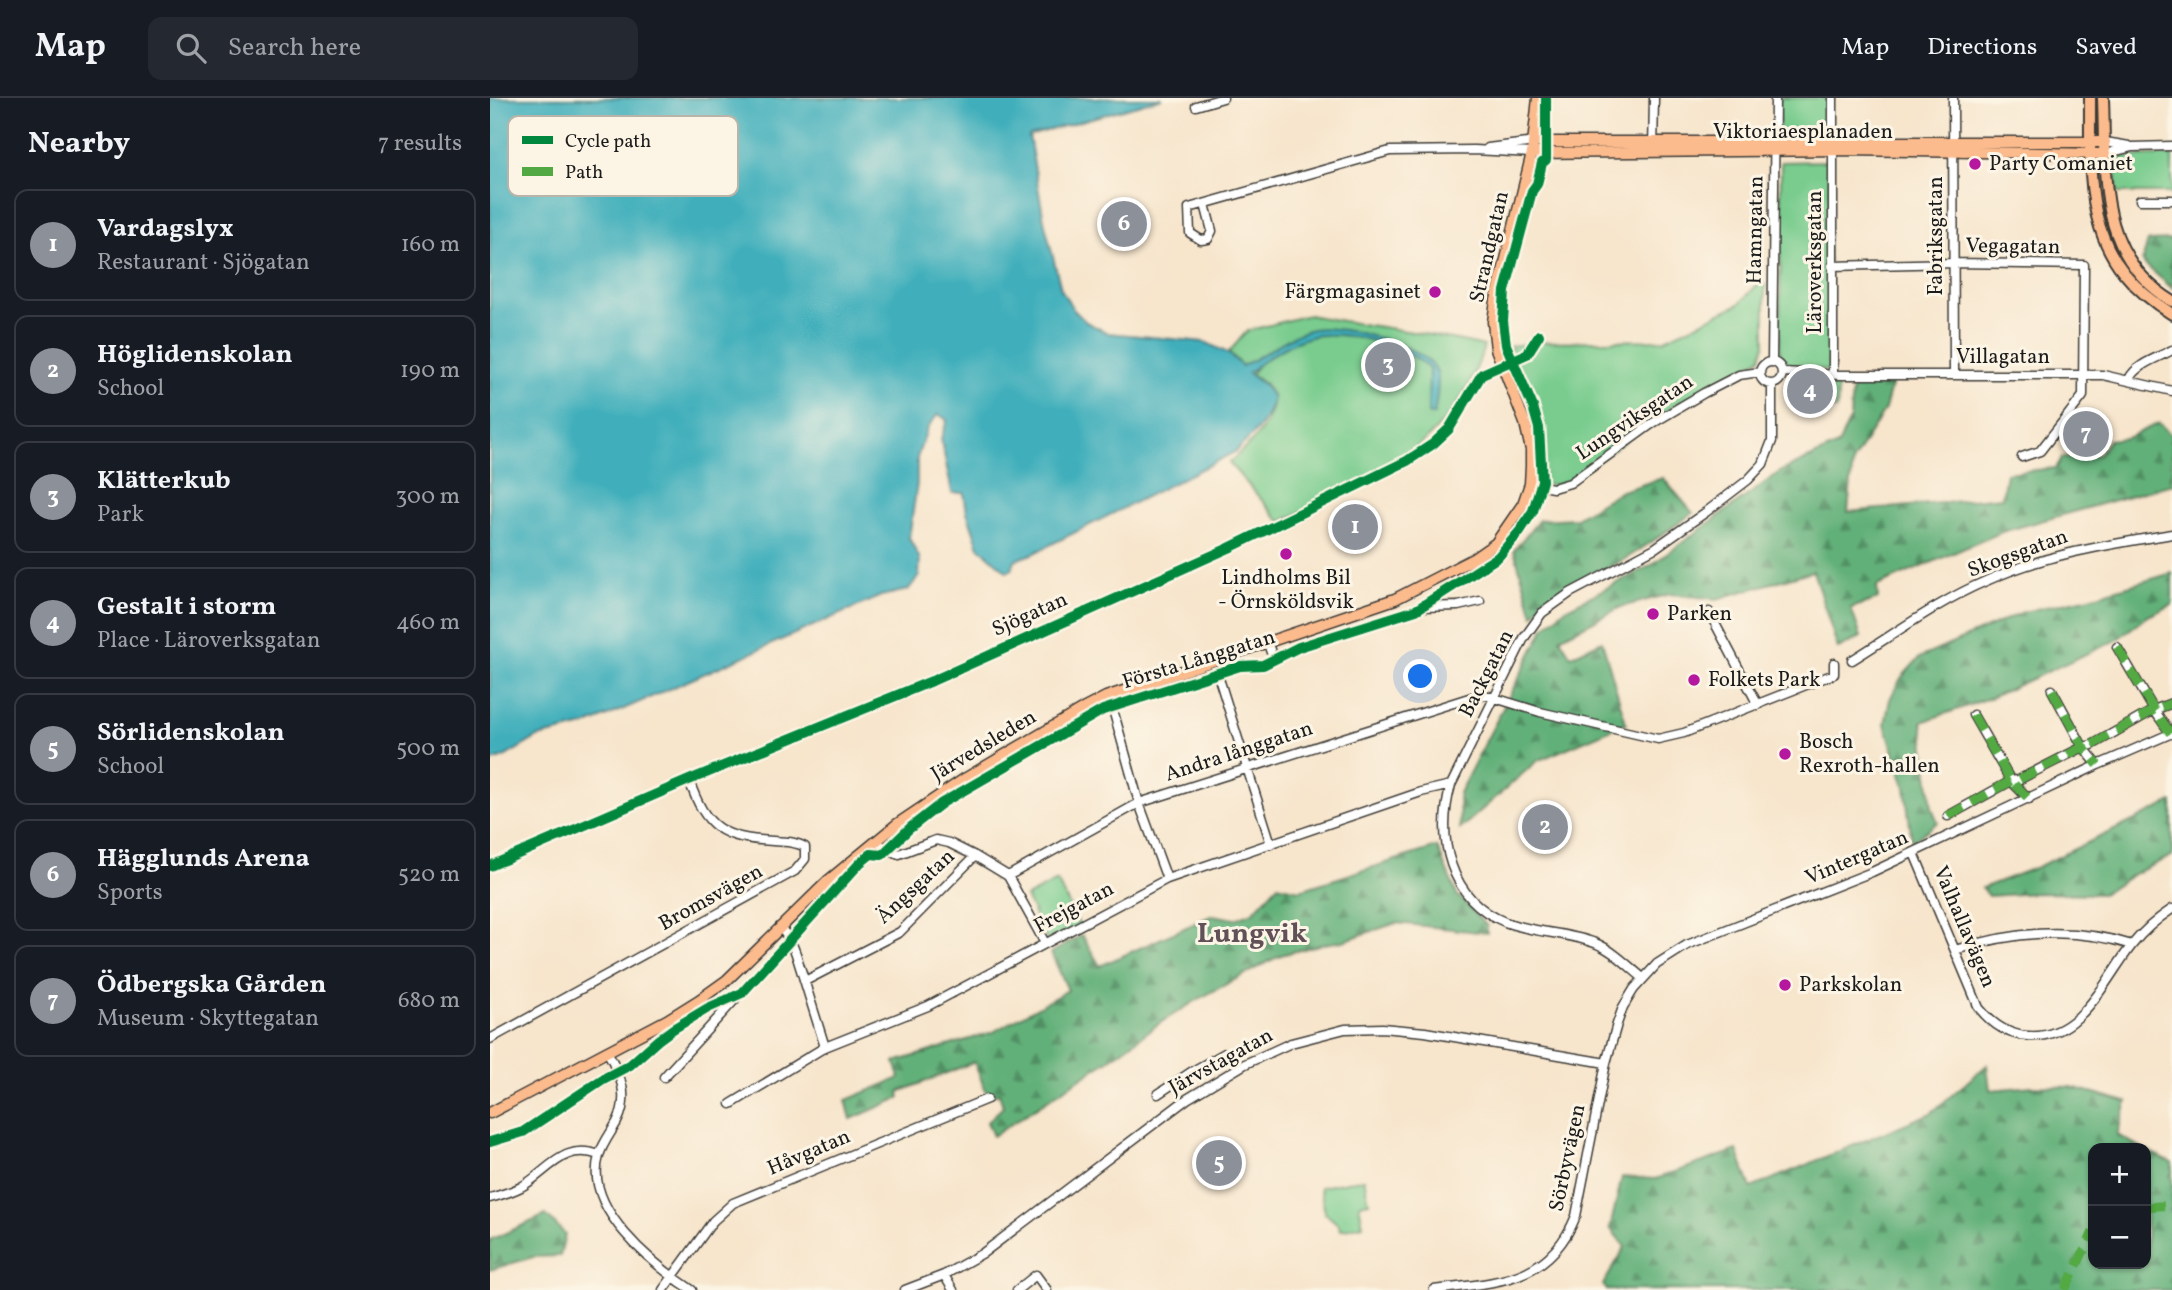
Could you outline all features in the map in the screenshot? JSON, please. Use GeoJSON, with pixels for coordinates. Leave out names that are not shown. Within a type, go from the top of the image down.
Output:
{"type":"FeatureCollection","features":[{"type":"Feature","properties":{"kind":"highway"},"geometry":{"type":"LineString","coordinates":[[2090,98],[2094,209],[2105,244],[2136,286],[2172,314]]}},
{"type":"Feature","properties":{"kind":"highway"},"geometry":{"type":"LineString","coordinates":[[2103,98],[2106,197],[2117,239],[2138,272],[2151,286],[2172,301]]}},
{"type":"Feature","properties":{"kind":"main road","name":"Strandgatan"},"geometry":{"type":"LineString","coordinates":[[1530,484],[1529,437],[1500,364],[1494,337],[1496,300],[1534,147],[1538,98]]}},
{"type":"Feature","properties":{"kind":"main road","name":"Viktoriaesplanaden"},"geometry":{"type":"LineString","coordinates":[[1534,147],[2105,148]]}},
{"type":"Feature","properties":{"kind":"main road","name":"Järvedsleden"},"geometry":{"type":"LineString","coordinates":[[490,1113],[667,1020],[718,987],[753,957],[829,880],[896,825],[966,778],[1107,697],[1395,599],[1473,559],[1496,543],[1512,523],[1530,484]]}},
{"type":"Feature","properties":{"kind":"street"},"geometry":{"type":"LineString","coordinates":[[1196,106],[1223,98]]}},
{"type":"Feature","properties":{"kind":"street"},"geometry":{"type":"LineString","coordinates":[[1653,147],[1654,98]]}},
{"type":"Feature","properties":{"kind":"street","name":"Hamngatan"},"geometry":{"type":"LineString","coordinates":[[1772,362],[1775,98]]}},
{"type":"Feature","properties":{"kind":"street","name":"Läroverksgatan"},"geometry":{"type":"LineString","coordinates":[[1833,98],[1833,375]]}},
{"type":"Feature","properties":{"kind":"street","name":"Fabriksgatan"},"geometry":{"type":"LineString","coordinates":[[1953,98],[1954,375]]}},
{"type":"Feature","properties":{"kind":"street","name":"Viktoriaesplanaden"},"geometry":{"type":"LineString","coordinates":[[2105,148],[2172,146]]}},
{"type":"Feature","properties":{"kind":"street","name":"Viktoriaesplanaden"},"geometry":{"type":"LineString","coordinates":[[1205,204],[1390,151],[1534,147]]}},
{"type":"Feature","properties":{"kind":"street"},"geometry":{"type":"LineString","coordinates":[[2140,200],[2172,200]]}},
{"type":"Feature","properties":{"kind":"street","name":"Vegagatan"},"geometry":{"type":"LineString","coordinates":[[1832,266],[1954,263],[2084,265],[2084,375]]}},
{"type":"Feature","properties":{"kind":"street","name":"Sjögatan"},"geometry":{"type":"LineString","coordinates":[[490,866],[689,780],[932,681],[1229,548],[1407,461],[1433,444],[1449,429],[1479,378],[1500,364],[1527,354],[1539,335]]}},
{"type":"Feature","properties":{"kind":"street"},"geometry":{"type":"LineString","coordinates":[[2129,379],[2132,372],[2172,350]]}},
{"type":"Feature","properties":{"kind":"street"},"geometry":{"type":"LineString","coordinates":[[1772,362],[1780,366],[1782,372],[1779,381],[1772,384],[1762,380],[1760,372],[1765,363],[1772,362]]}},
{"type":"Feature","properties":{"kind":"street","name":"Lungviksgatan"},"geometry":{"type":"LineString","coordinates":[[1530,484],[1553,488],[1570,483],[1653,423],[1704,393],[1739,375],[1760,372]]}},
{"type":"Feature","properties":{"kind":"street"},"geometry":{"type":"LineString","coordinates":[[1782,372],[1833,375]]}},
{"type":"Feature","properties":{"kind":"street","name":"Villagatan"},"geometry":{"type":"LineString","coordinates":[[1833,375],[2084,375],[2129,379],[2172,391]]}},
{"type":"Feature","properties":{"kind":"street"},"geometry":{"type":"LineString","coordinates":[[2022,457],[2040,451],[2081,400],[2084,375]]}},
{"type":"Feature","properties":{"kind":"street","name":"Backgatan"},"geometry":{"type":"LineString","coordinates":[[1643,978],[1618,956],[1597,944],[1514,925],[1496,918],[1476,903],[1456,876],[1446,848],[1444,814],[1451,785],[1524,638],[1547,608],[1656,548],[1758,470],[1772,441],[1772,384]]}},
{"type":"Feature","properties":{"kind":"street","name":"Skogsgatan"},"geometry":{"type":"LineString","coordinates":[[1852,660],[1935,608],[2008,571],[2058,555],[2172,534]]}},
{"type":"Feature","properties":{"kind":"street","name":"Första Långgatan"},"geometry":{"type":"LineString","coordinates":[[1139,803],[1111,706],[1217,672],[1240,666],[1263,665],[1299,647],[1422,607],[1458,606],[1480,601]]}},
{"type":"Feature","properties":{"kind":"street"},"geometry":{"type":"LineString","coordinates":[[1709,612],[1758,705]]}},
{"type":"Feature","properties":{"kind":"street"},"geometry":{"type":"LineString","coordinates":[[1268,644],[1274,661]]}},
{"type":"Feature","properties":{"kind":"street"},"geometry":{"type":"LineString","coordinates":[[2118,648],[2154,710],[2171,733]]}},
{"type":"Feature","properties":{"kind":"street","name":"Andra långgatan"},"geometry":{"type":"LineString","coordinates":[[1008,877],[1139,803],[1472,697],[1483,695],[1540,712],[1658,739],[1685,733],[1834,674],[1834,663]]}},
{"type":"Feature","properties":{"kind":"street"},"geometry":{"type":"LineString","coordinates":[[1217,672],[1270,845]]}},
{"type":"Feature","properties":{"kind":"street"},"geometry":{"type":"LineString","coordinates":[[2052,690],[2083,747],[2098,765]]}},
{"type":"Feature","properties":{"kind":"street"},"geometry":{"type":"LineString","coordinates":[[1948,816],[2011,781],[2092,745],[2154,710],[2172,703]]}},
{"type":"Feature","properties":{"kind":"street"},"geometry":{"type":"LineString","coordinates":[[1973,715],[2011,781],[2029,799]]}},
{"type":"Feature","properties":{"kind":"street","name":"Vintergatan"},"geometry":{"type":"LineString","coordinates":[[1606,1063],[1623,1007],[1643,978],[1657,964],[1687,945],[1914,853],[2171,733]]}},
{"type":"Feature","properties":{"kind":"street","name":"Bromsvägen"},"geometry":{"type":"LineString","coordinates":[[490,1040],[795,871],[805,859],[805,847],[797,843],[730,835],[714,826],[704,815],[689,780]]}},
{"type":"Feature","properties":{"kind":"street","name":"Frejgatan"},"geometry":{"type":"LineString","coordinates":[[731,1104],[825,1047],[928,1006],[1167,879],[1421,792],[1451,785]]}},
{"type":"Feature","properties":{"kind":"street"},"geometry":{"type":"LineString","coordinates":[[1139,803],[1167,879]]}},
{"type":"Feature","properties":{"kind":"street"},"geometry":{"type":"LineString","coordinates":[[877,841],[886,850],[899,853],[936,840],[950,843],[975,856],[1008,877],[1045,943]]}},
{"type":"Feature","properties":{"kind":"street","name":"Valhallavägen"},"geometry":{"type":"LineString","coordinates":[[1914,853],[1973,996],[1986,1017],[1997,1027],[2010,1032],[2035,1037],[2054,1032],[2073,1021],[2095,998],[2132,945],[2172,909]]}},
{"type":"Feature","properties":{"kind":"street","name":"Ängsgatan"},"geometry":{"type":"LineString","coordinates":[[805,981],[900,932],[975,856]]}},
{"type":"Feature","properties":{"kind":"street"},"geometry":{"type":"LineString","coordinates":[[664,1077],[852,872]]}},
{"type":"Feature","properties":{"kind":"street"},"geometry":{"type":"LineString","coordinates":[[780,927],[791,941],[825,1047]]}},
{"type":"Feature","properties":{"kind":"street"},"geometry":{"type":"LineString","coordinates":[[1955,950],[1998,938],[2058,932],[2095,935],[2132,945]]}},
{"type":"Feature","properties":{"kind":"street","name":"Järvstagatan"},"geometry":{"type":"LineString","coordinates":[[905,1290],[944,1275],[1009,1236],[1187,1098],[1245,1064],[1291,1043],[1345,1030],[1382,1028],[1425,1032],[1606,1063]]}},
{"type":"Feature","properties":{"kind":"street"},"geometry":{"type":"LineString","coordinates":[[607,1051],[618,1070],[625,1094],[617,1122],[599,1155],[598,1184],[604,1203],[626,1234],[672,1277],[692,1290]]}},
{"type":"Feature","properties":{"kind":"street"},"geometry":{"type":"LineString","coordinates":[[1158,1094],[1225,1053]]}},
{"type":"Feature","properties":{"kind":"street","name":"Sörbyvägen"},"geometry":{"type":"LineString","coordinates":[[1434,1290],[1503,1281],[1527,1273],[1559,1248],[1576,1216],[1606,1063]]}},
{"type":"Feature","properties":{"kind":"street","name":"Håvgatan"},"geometry":{"type":"LineString","coordinates":[[663,1290],[713,1221],[733,1203],[988,1099]]}},
{"type":"Feature","properties":{"kind":"street"},"geometry":{"type":"LineString","coordinates":[[490,1198],[522,1187],[569,1153],[581,1150],[599,1155]]}},
{"type":"Feature","properties":{"kind":"street"},"geometry":{"type":"LineString","coordinates":[[944,1275],[953,1290]]}},
{"type":"Feature","properties":{"kind":"street"},"geometry":{"type":"LineString","coordinates":[[1017,1290],[1037,1275],[1048,1290]]}},
{"type":"Feature","properties":{"kind":"green space"},"geometry":{"type":"Polygon","coordinates":[[[1779,98],[1828,98],[1828,131],[1779,132],[1779,98]]]}},
{"type":"Feature","properties":{"kind":"green space"},"geometry":{"type":"Polygon","coordinates":[[[2172,155],[2172,193],[2117,193],[2116,165],[2119,157],[2172,155]]]}},
{"type":"Feature","properties":{"kind":"green space"},"geometry":{"type":"Polygon","coordinates":[[[1829,161],[1829,371],[1786,364],[1780,360],[1781,162],[1829,161]]]}},
{"type":"Feature","properties":{"kind":"green space"},"geometry":{"type":"Polygon","coordinates":[[[2172,240],[2172,288],[2142,262],[2148,241],[2172,240]]]}},
{"type":"Feature","properties":{"kind":"green space"},"geometry":{"type":"Polygon","coordinates":[[[1760,282],[1765,285],[1765,344],[1761,358],[1681,401],[1569,481],[1544,485],[1541,422],[1535,398],[1522,376],[1510,346],[1542,342],[1663,340],[1739,304],[1760,282]]]}},
{"type":"Feature","properties":{"kind":"green space"},"geometry":{"type":"Polygon","coordinates":[[[1308,315],[1484,346],[1471,382],[1452,411],[1430,436],[1376,474],[1281,522],[1229,463],[1264,427],[1273,397],[1265,384],[1251,374],[1259,364],[1256,359],[1242,366],[1229,352],[1247,331],[1308,315]]]}},
{"type":"Feature","properties":{"kind":"green space"},"geometry":{"type":"Polygon","coordinates":[[[1893,379],[1885,409],[1853,461],[1848,512],[2002,497],[2006,473],[2056,468],[2062,458],[2098,455],[2109,440],[2127,438],[2159,423],[2172,436],[2172,484],[2002,532],[1877,586],[1878,599],[1851,608],[1861,637],[1838,649],[1813,571],[1717,599],[1670,594],[1621,607],[1560,638],[1571,656],[1602,641],[1626,723],[1537,761],[1460,829],[1459,793],[1545,627],[1565,609],[1650,566],[1781,471],[1838,445],[1850,419],[1852,387],[1893,379]]]}},
{"type":"Feature","properties":{"kind":"green space"},"geometry":{"type":"Polygon","coordinates":[[[1791,383],[1838,385],[1837,409],[1831,409],[1829,403],[1813,403],[1801,397],[1790,404],[1791,383]]]}},
{"type":"Feature","properties":{"kind":"green space"},"geometry":{"type":"Polygon","coordinates":[[[1663,478],[1693,513],[1625,559],[1554,595],[1533,615],[1514,550],[1539,520],[1576,518],[1619,492],[1663,478]]]}},
{"type":"Feature","properties":{"kind":"green space"},"geometry":{"type":"Polygon","coordinates":[[[2172,573],[2172,605],[2146,617],[2115,641],[1992,697],[1922,722],[1932,808],[1938,822],[1912,842],[1905,787],[1885,724],[1890,699],[1901,678],[1919,658],[2023,612],[2090,597],[2172,573]]]}},
{"type":"Feature","properties":{"kind":"green space"},"geometry":{"type":"Polygon","coordinates":[[[2172,802],[2172,856],[2136,873],[2102,894],[2037,893],[1988,896],[1982,888],[2035,868],[2172,802]]]}},
{"type":"Feature","properties":{"kind":"green space"},"geometry":{"type":"Polygon","coordinates":[[[1437,847],[1457,895],[1487,926],[1487,933],[1396,923],[1343,941],[1281,955],[1202,997],[1157,1025],[993,1136],[987,1122],[1003,1107],[999,1093],[988,1097],[974,1062],[899,1092],[900,1098],[851,1119],[846,1100],[900,1078],[895,1062],[993,1032],[1068,990],[1051,953],[1082,935],[1100,966],[1213,915],[1235,919],[1253,912],[1278,885],[1300,890],[1437,847]]]}},
{"type":"Feature","properties":{"kind":"green space"},"geometry":{"type":"Polygon","coordinates":[[[1057,881],[1080,926],[1047,941],[1026,897],[1057,881]]]}},
{"type":"Feature","properties":{"kind":"green space"},"geometry":{"type":"Polygon","coordinates":[[[1987,1065],[1990,1090],[2033,1086],[2072,1087],[2127,1102],[2117,1135],[2132,1143],[2088,1143],[2088,1269],[2151,1269],[2151,1152],[2172,1163],[2172,1290],[1607,1290],[1603,1285],[1625,1247],[1610,1228],[1622,1177],[1655,1179],[1737,1150],[1751,1188],[1931,1113],[1987,1065]]]}},
{"type":"Feature","properties":{"kind":"green space"},"geometry":{"type":"Polygon","coordinates":[[[1364,1179],[1369,1202],[1359,1204],[1363,1225],[1340,1230],[1339,1225],[1325,1213],[1320,1187],[1364,1179]]]}},
{"type":"Feature","properties":{"kind":"green space"},"geometry":{"type":"Polygon","coordinates":[[[546,1215],[565,1234],[560,1256],[533,1257],[490,1270],[490,1240],[546,1215]]]}},
{"type":"Feature","properties":{"kind":"water"},"geometry":{"type":"Polygon","coordinates":[[[490,98],[1162,98],[1029,136],[1044,220],[1061,289],[1073,309],[1086,322],[1108,333],[1205,342],[1228,353],[1242,366],[1303,332],[1325,328],[1342,330],[1400,345],[1430,362],[1437,372],[1438,388],[1434,415],[1429,415],[1429,369],[1406,353],[1373,341],[1338,335],[1310,337],[1294,343],[1248,373],[1264,385],[1273,397],[1264,421],[1235,452],[1032,554],[1015,560],[1012,569],[1007,572],[979,547],[967,512],[964,493],[952,493],[941,439],[947,420],[938,414],[927,429],[917,458],[917,484],[909,538],[920,559],[919,576],[908,590],[881,596],[585,726],[538,737],[490,762],[490,98]]]}},
{"type":"Feature","properties":{"kind":"marked path"},"geometry":{"type":"LineString","coordinates":[[2117,647],[2154,710],[2172,703]]}},
{"type":"Feature","properties":{"kind":"marked path"},"geometry":{"type":"LineString","coordinates":[[2052,690],[2083,747],[2098,765]]}},
{"type":"Feature","properties":{"kind":"marked path"},"geometry":{"type":"LineString","coordinates":[[1948,816],[2011,781],[2092,745],[2154,710],[2171,734]]}},
{"type":"Feature","properties":{"kind":"marked path"},"geometry":{"type":"LineString","coordinates":[[1973,715],[2011,781],[2029,799]]}},
{"type":"Feature","properties":{"kind":"marked path"},"geometry":{"type":"LineString","coordinates":[[2151,1207],[2172,1205]]}},
{"type":"Feature","properties":{"kind":"marked path"},"geometry":{"type":"LineString","coordinates":[[2065,1290],[2088,1242]]}},
{"type":"Feature","properties":{"kind":"cycle path"},"geometry":{"type":"LineString","coordinates":[[490,1142],[523,1132],[603,1079],[630,1065],[673,1029],[708,1008],[742,993],[860,863],[871,854],[882,855],[942,803],[1103,710],[1240,666],[1263,665],[1299,647],[1416,610],[1498,557],[1533,511],[1542,481],[1539,428],[1533,407],[1506,345],[1503,321],[1505,291],[1532,191],[1537,184],[1542,163],[1546,160],[1546,98]]}},
{"type":"Feature","properties":{"kind":"cycle path"},"geometry":{"type":"LineString","coordinates":[[490,866],[689,780],[932,681],[1229,548],[1407,461],[1433,444],[1449,429],[1482,374],[1527,354],[1539,335]]}},
{"type":"Feature","properties":{"kind":"place","name":"Party Comaniet"},"geometry":{"type":"Point","coordinates":[1975,164]}},
{"type":"Feature","properties":{"kind":"place","name":"Hägglunds Arena"},"geometry":{"type":"Point","coordinates":[1124,224]}},
{"type":"Feature","properties":{"kind":"place","name":"Färgmagasinet"},"geometry":{"type":"Point","coordinates":[1435,292]}},
{"type":"Feature","properties":{"kind":"place","name":"Klätterkub"},"geometry":{"type":"Point","coordinates":[1388,365]}},
{"type":"Feature","properties":{"kind":"place","name":"Gestalt i storm"},"geometry":{"type":"Point","coordinates":[1810,391]}},
{"type":"Feature","properties":{"kind":"place","name":"Ödbergska Gården"},"geometry":{"type":"Point","coordinates":[2086,434]}},
{"type":"Feature","properties":{"kind":"place","name":"Vardagslyx"},"geometry":{"type":"Point","coordinates":[1355,527]}},
{"type":"Feature","properties":{"kind":"place","name":"Lindholms Bil - Örnsköldsvik"},"geometry":{"type":"Point","coordinates":[1286,554]}},
{"type":"Feature","properties":{"kind":"place","name":"Parken"},"geometry":{"type":"Point","coordinates":[1653,614]}},
{"type":"Feature","properties":{"kind":"place","name":"Folkets Park"},"geometry":{"type":"Point","coordinates":[1694,680]}},
{"type":"Feature","properties":{"kind":"place","name":"Bosch Rexroth-hallen"},"geometry":{"type":"Point","coordinates":[1785,754]}},
{"type":"Feature","properties":{"kind":"place","name":"Höglidenskolan"},"geometry":{"type":"Point","coordinates":[1545,827]}},
{"type":"Feature","properties":{"kind":"place","name":"Parkskolan"},"geometry":{"type":"Point","coordinates":[1785,985]}},
{"type":"Feature","properties":{"kind":"place","name":"Sörlidenskolan"},"geometry":{"type":"Point","coordinates":[1219,1163]}},
{"type":"Feature","properties":{"kind":"district","name":"Lungvik"},"geometry":{"type":"Point","coordinates":[1252,934]}}]}
